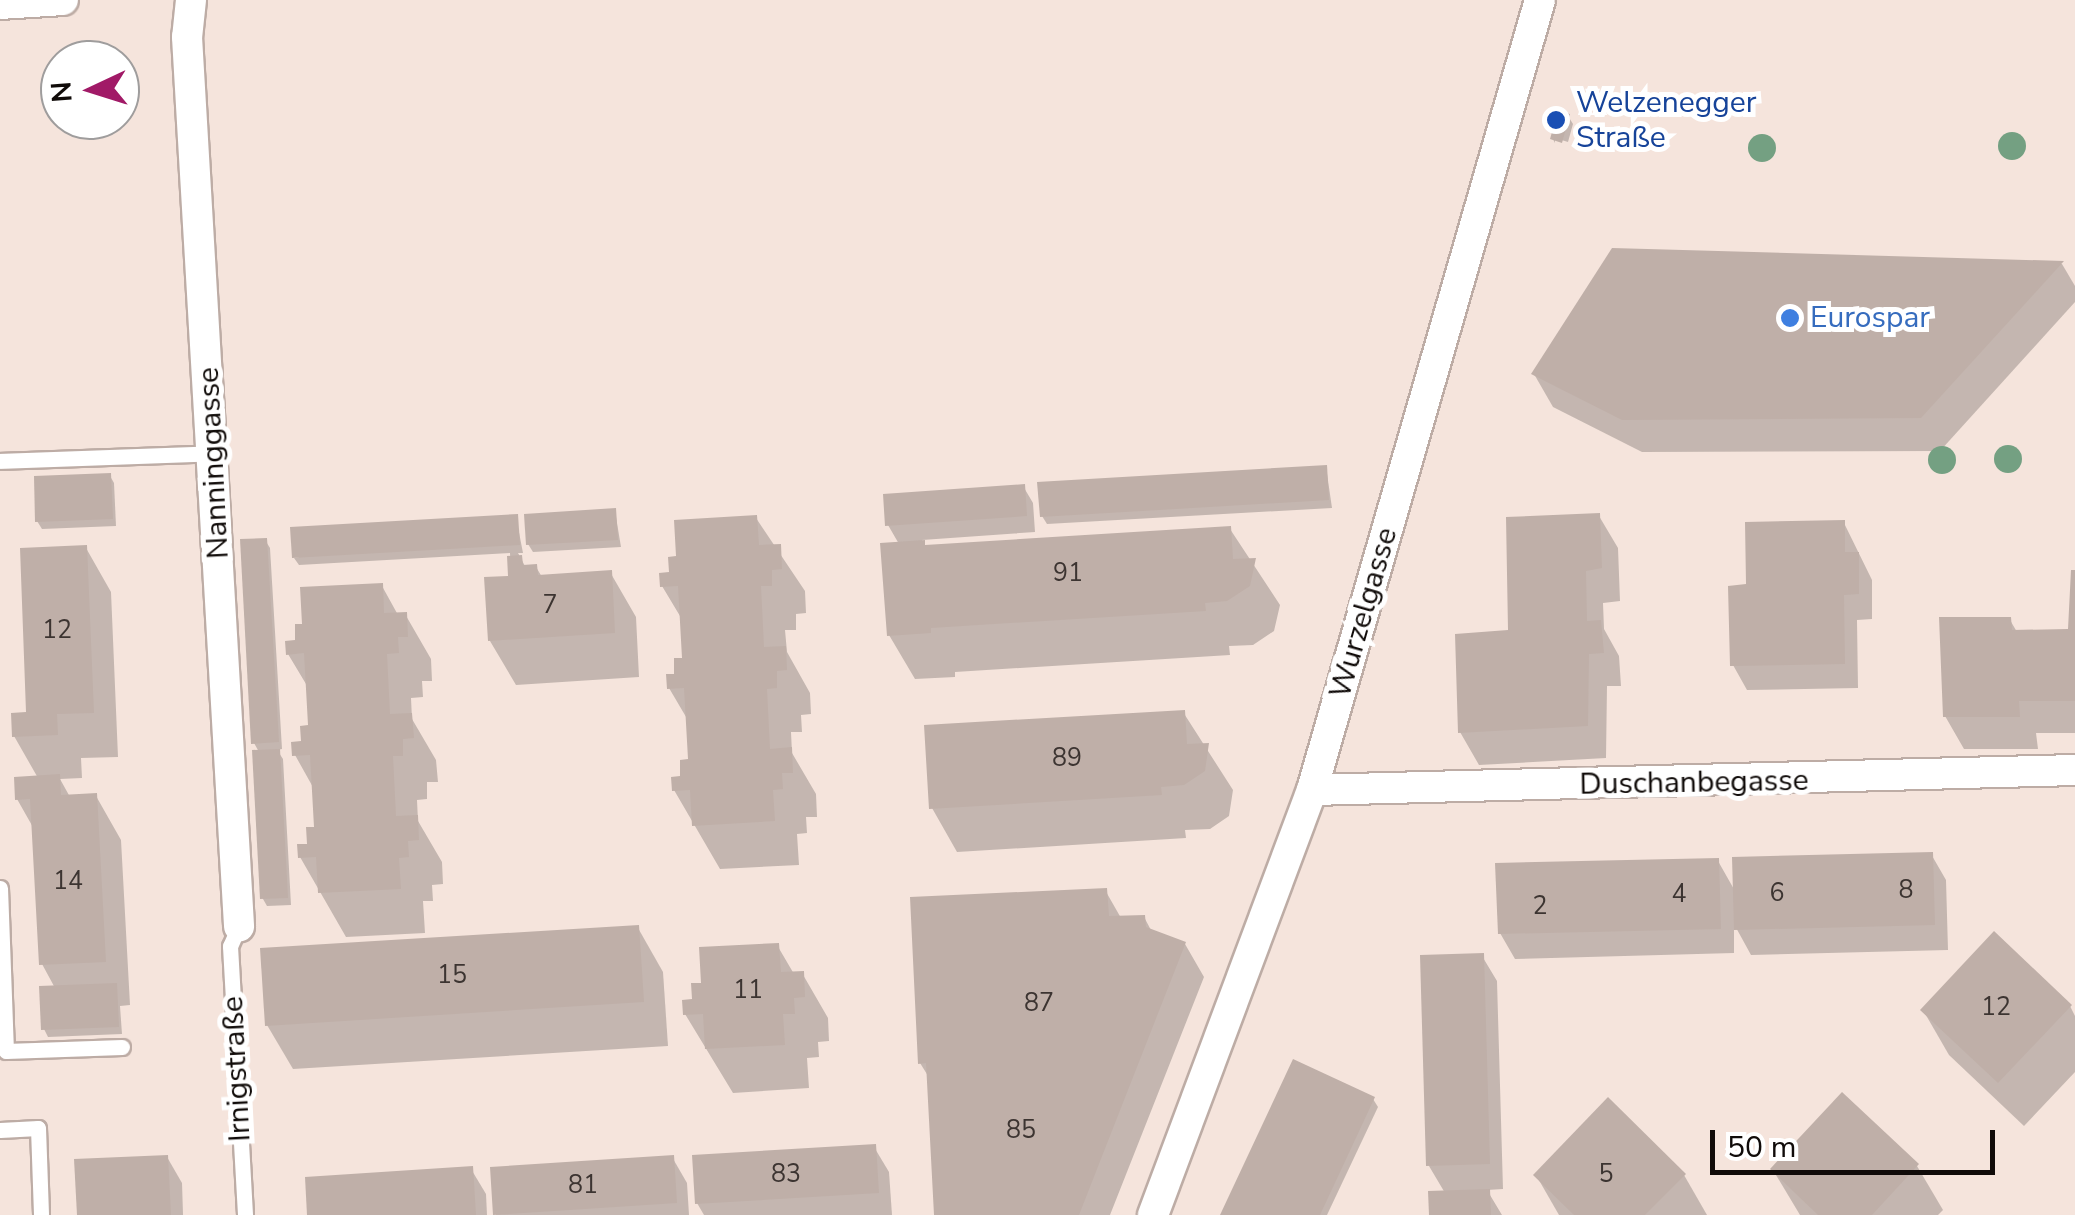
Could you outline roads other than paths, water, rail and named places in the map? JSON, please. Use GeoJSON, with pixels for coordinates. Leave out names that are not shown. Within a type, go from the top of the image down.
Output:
{"type":"FeatureCollection","features":[{"type":"Feature","properties":{"kind":"street"},"geometry":{"type":"LineString","coordinates":[[0,4],[63,0]]}},
{"type":"Feature","properties":{"kind":"street","name":"Nanninggasse"},"geometry":{"type":"LineString","coordinates":[[191,0],[187,38],[239,926]]}},
{"type":"Feature","properties":{"kind":"street","name":"Wurzelgasse"},"geometry":{"type":"LineString","coordinates":[[1153,1215],[1312,790],[1540,0]]}},
{"type":"Feature","properties":{"kind":"street","name":"Duschanbegasse"},"geometry":{"type":"LineString","coordinates":[[1312,790],[1675,784],[2075,770]]}},
{"type":"Feature","properties":{"kind":"lane"},"geometry":{"type":"LineString","coordinates":[[0,461],[214,453]]}},
{"type":"Feature","properties":{"kind":"lane"},"geometry":{"type":"LineString","coordinates":[[0,888],[3,1051],[122,1047]]}},
{"type":"Feature","properties":{"kind":"lane","name":"Irnigstraße"},"geometry":{"type":"LineString","coordinates":[[239,926],[230,946],[245,1215]]}},
{"type":"Feature","properties":{"kind":"lane"},"geometry":{"type":"LineString","coordinates":[[0,1130],[38,1128],[41,1214]]}},
{"type":"Feature","properties":{"kind":"place","name":"Welzenegger Straße"},"geometry":{"type":"Point","coordinates":[1556,120]}},
{"type":"Feature","properties":{"kind":"place","name":"Eurospar"},"geometry":{"type":"Point","coordinates":[1790,318]}}]}
